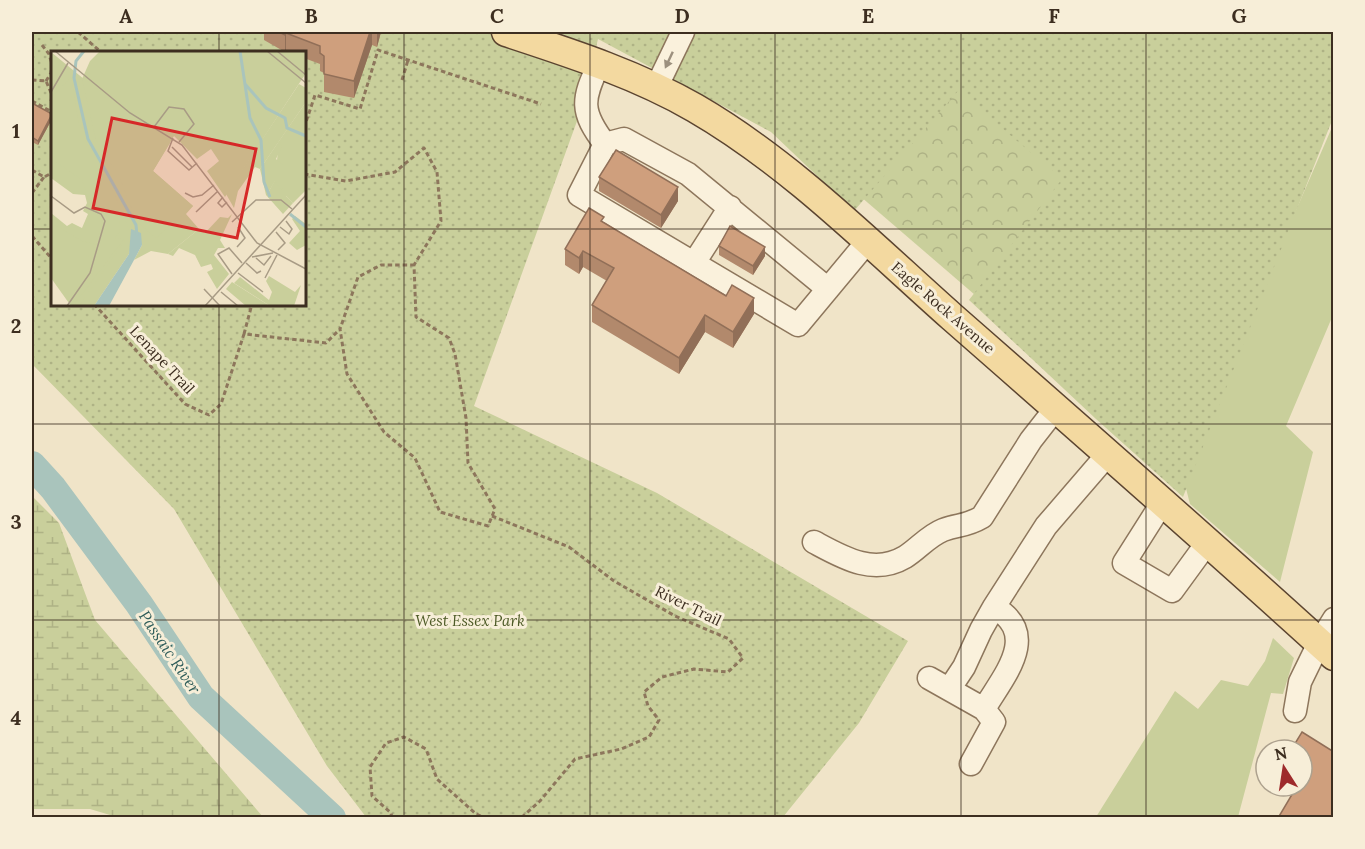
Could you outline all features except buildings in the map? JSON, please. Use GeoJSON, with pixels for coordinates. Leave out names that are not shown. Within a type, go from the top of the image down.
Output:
{"type":"FeatureCollection","features":[{"type":"Feature","properties":{"kind":"main road","name":"Eagle Rock Avenue"},"geometry":{"type":"LineString","coordinates":[[506,32],[599,64],[656,88],[695,108],[757,148],[783,168],[1207,543],[1329,639]]}},
{"type":"Feature","properties":{"kind":"street"},"geometry":{"type":"LineString","coordinates":[[656,88],[683,32]]}},
{"type":"Feature","properties":{"kind":"street"},"geometry":{"type":"LineString","coordinates":[[599,64],[589,85],[586,112],[591,125],[605,144]]}},
{"type":"Feature","properties":{"kind":"street"},"geometry":{"type":"LineString","coordinates":[[605,144],[624,140],[688,174],[828,289]]}},
{"type":"Feature","properties":{"kind":"street"},"geometry":{"type":"LineString","coordinates":[[605,144],[579,195],[798,325],[867,242]]}},
{"type":"Feature","properties":{"kind":"street"},"geometry":{"type":"LineString","coordinates":[[693,263],[730,207]]}},
{"type":"Feature","properties":{"kind":"street"},"geometry":{"type":"LineString","coordinates":[[814,542],[853,562],[873,566],[890,565],[906,557],[925,540],[943,530],[969,525],[982,517],[1031,440],[1056,408]]}},
{"type":"Feature","properties":{"kind":"street"},"geometry":{"type":"LineString","coordinates":[[950,688],[964,667],[994,607],[1046,526],[1108,454]]}},
{"type":"Feature","properties":{"kind":"street"},"geometry":{"type":"LineString","coordinates":[[1162,503],[1124,563],[1172,591],[1207,543]]}},
{"type":"Feature","properties":{"kind":"street"},"geometry":{"type":"LineString","coordinates":[[984,709],[1013,659],[1018,638],[1012,621],[994,607]]}},
{"type":"Feature","properties":{"kind":"street"},"geometry":{"type":"LineString","coordinates":[[1295,711],[1300,682],[1329,639]]}},
{"type":"Feature","properties":{"kind":"street"},"geometry":{"type":"LineString","coordinates":[[929,678],[984,709],[994,722],[971,764]]}},
{"type":"Feature","properties":{"kind":"path"},"geometry":{"type":"LineString","coordinates":[[78,32],[101,51]]}},
{"type":"Feature","properties":{"kind":"path"},"geometry":{"type":"LineString","coordinates":[[42,45],[51,61]]}},
{"type":"Feature","properties":{"kind":"path"},"geometry":{"type":"LineString","coordinates":[[306,122],[315,95],[360,109],[378,50],[541,104]]}},
{"type":"Feature","properties":{"kind":"path"},"geometry":{"type":"LineString","coordinates":[[402,80],[408,60]]}},
{"type":"Feature","properties":{"kind":"path"},"geometry":{"type":"LineString","coordinates":[[36,72],[32,80],[46,81]]}},
{"type":"Feature","properties":{"kind":"path"},"geometry":{"type":"LineString","coordinates":[[46,81],[51,73]]}},
{"type":"Feature","properties":{"kind":"path"},"geometry":{"type":"LineString","coordinates":[[46,81],[51,95]]}},
{"type":"Feature","properties":{"kind":"path"},"geometry":{"type":"LineString","coordinates":[[32,101],[51,111]]}},
{"type":"Feature","properties":{"kind":"path"},"geometry":{"type":"LineString","coordinates":[[306,174],[346,181],[395,172],[424,148],[437,172],[441,221],[414,265],[416,317],[449,338],[455,354],[466,418],[468,463],[495,509],[488,526],[440,512],[415,458],[384,432],[347,374],[340,329]]}},
{"type":"Feature","properties":{"kind":"path"},"geometry":{"type":"LineString","coordinates":[[32,170],[44,177]]}},
{"type":"Feature","properties":{"kind":"path"},"geometry":{"type":"LineString","coordinates":[[32,193],[44,177],[51,174]]}},
{"type":"Feature","properties":{"kind":"path"},"geometry":{"type":"LineString","coordinates":[[32,236],[51,257]]}},
{"type":"Feature","properties":{"kind":"path"},"geometry":{"type":"LineString","coordinates":[[251,306],[244,334],[326,343],[340,329],[358,277],[381,265],[414,265]]}},
{"type":"Feature","properties":{"kind":"path","name":"Lenape Trail"},"geometry":{"type":"LineString","coordinates":[[96,306],[185,404],[209,415],[221,404],[244,334]]}},
{"type":"Feature","properties":{"kind":"path","name":"River Trail"},"geometry":{"type":"LineString","coordinates":[[492,516],[568,547],[614,580],[675,616],[729,639],[743,658],[728,672],[694,669],[662,677],[644,692],[648,706],[659,720],[649,737],[621,750],[575,759],[540,801],[521,818]]}},
{"type":"Feature","properties":{"kind":"path"},"geometry":{"type":"LineString","coordinates":[[392,818],[391,813],[372,796],[370,767],[386,742],[404,737],[426,749],[437,779],[476,814],[485,818]]}},
{"type":"Feature","properties":{"kind":"green space","name":"West Essex Park"},"geometry":{"type":"Polygon","coordinates":[[[32,32],[1333,32],[1333,118],[1183,497],[969,300],[1062,179],[958,91],[854,211],[771,132],[598,39],[581,110],[474,406],[657,493],[908,641],[859,723],[783,817],[366,817],[327,766],[174,509],[32,364],[32,32]]]}},
{"type":"Feature","properties":{"kind":"green space"},"geometry":{"type":"Polygon","coordinates":[[[1150,32],[1182,473],[753,104],[1150,32]]]}},
{"type":"Feature","properties":{"kind":"green space"},"geometry":{"type":"Polygon","coordinates":[[[1333,125],[1333,315],[1286,426],[1313,452],[1280,582],[1190,504],[1182,473],[1333,125]]]}},
{"type":"Feature","properties":{"kind":"green space"},"geometry":{"type":"Polygon","coordinates":[[[32,496],[59,523],[95,620],[263,817],[120,818],[90,809],[32,809],[32,496]]]}},
{"type":"Feature","properties":{"kind":"green space"},"geometry":{"type":"Polygon","coordinates":[[[1273,638],[1294,658],[1283,694],[1271,693],[1259,738],[1254,738],[1254,757],[1238,817],[1096,817],[1175,691],[1198,709],[1221,680],[1248,686],[1265,661],[1273,638]]]}},
{"type":"Feature","properties":{"kind":"waterway","name":"Passaic River"},"geometry":{"type":"LineString","coordinates":[[32,465],[53,488],[139,604],[201,697],[332,818]]}}]}
